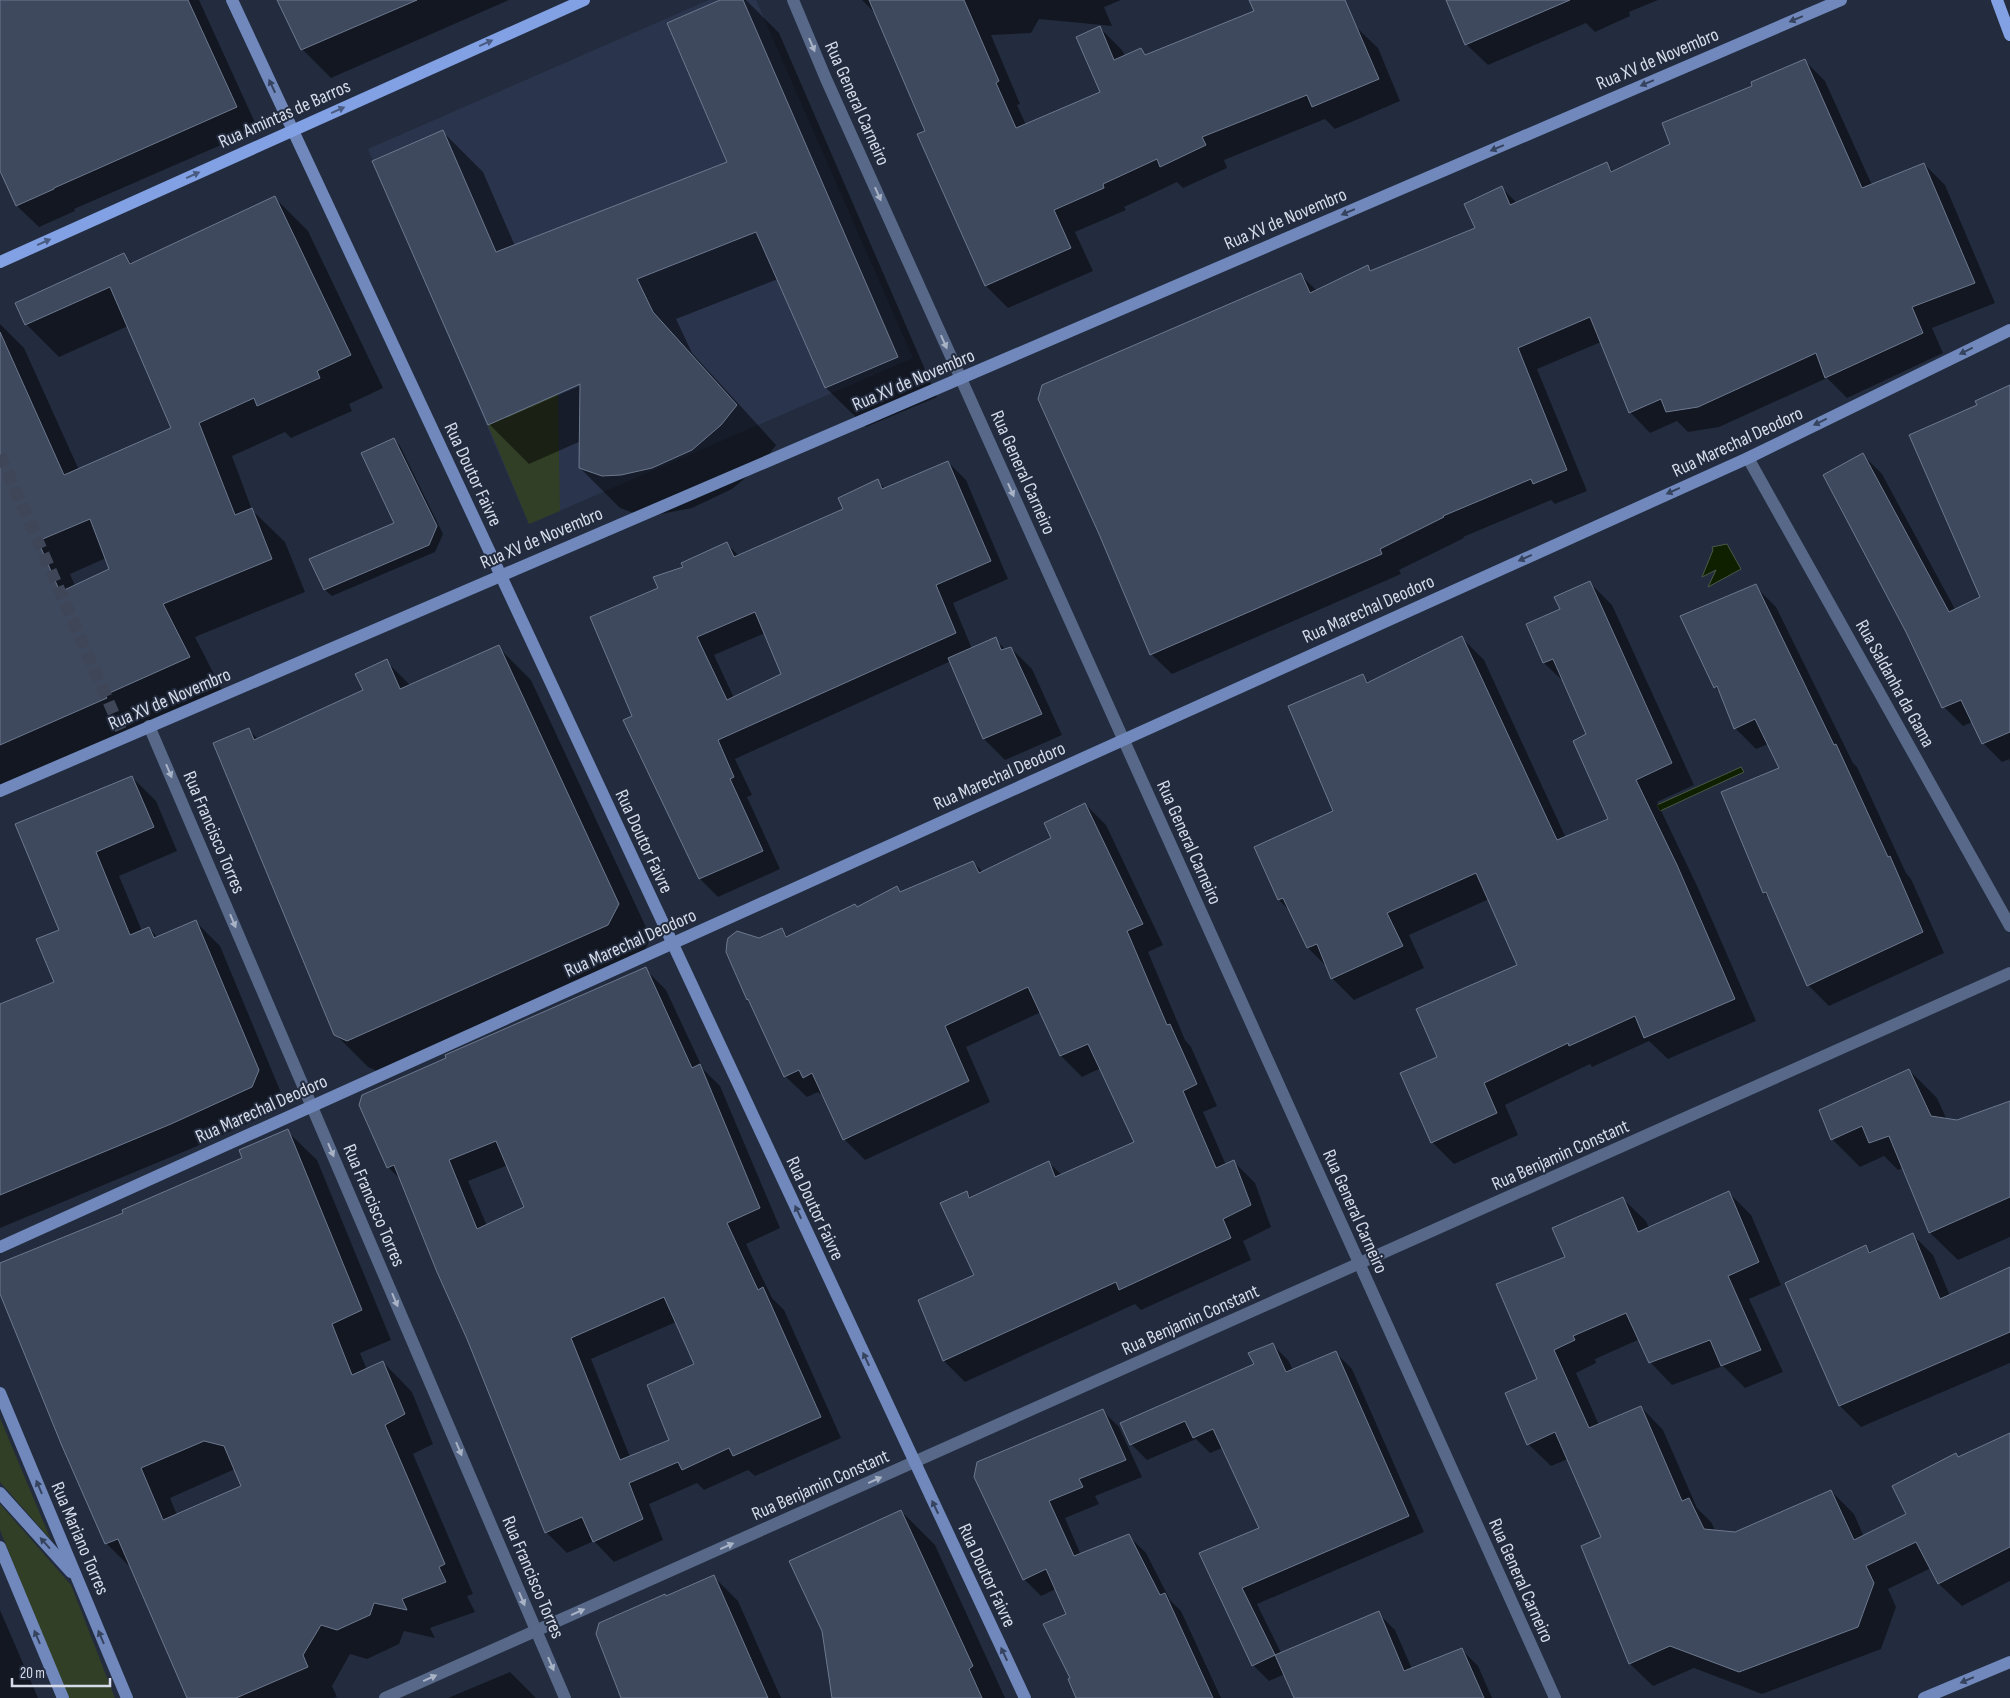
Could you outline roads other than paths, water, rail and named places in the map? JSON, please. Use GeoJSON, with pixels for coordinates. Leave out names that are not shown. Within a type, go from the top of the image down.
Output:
{"type":"FeatureCollection","features":[{"type":"Feature","properties":{"kind":"main road","name":"Rua Amintas de Barros"},"geometry":{"type":"LineString","coordinates":[[0,262],[584,0]]}},
{"type":"Feature","properties":{"kind":"main road"},"geometry":{"type":"LineString","coordinates":[[1997,0],[2010,36]]}},
{"type":"Feature","properties":{"kind":"street","name":"Rua Doutor Faivre"},"geometry":{"type":"LineString","coordinates":[[232,0],[1024,1698]]}},
{"type":"Feature","properties":{"kind":"street","name":"Rua General Carneiro"},"geometry":{"type":"LineString","coordinates":[[793,0],[830,88],[1555,1698]]}},
{"type":"Feature","properties":{"kind":"street","name":"Rua XV de Novembro"},"geometry":{"type":"LineString","coordinates":[[0,791],[1841,0]]}},
{"type":"Feature","properties":{"kind":"street","name":"Rua Marechal Deodoro"},"geometry":{"type":"LineString","coordinates":[[0,1247],[1748,458],[2010,330]]}},
{"type":"Feature","properties":{"kind":"street","name":"Rua Saldanha da Gama"},"geometry":{"type":"LineString","coordinates":[[1748,458],[2010,926]]}},
{"type":"Feature","properties":{"kind":"street","name":"Rua Francisco Torres"},"geometry":{"type":"LineString","coordinates":[[149,726],[565,1698]]}},
{"type":"Feature","properties":{"kind":"street","name":"Rua Benjamin Constant"},"geometry":{"type":"LineString","coordinates":[[385,1698],[2010,974]]}},
{"type":"Feature","properties":{"kind":"street","name":"Rua Mariano Torres"},"geometry":{"type":"LineString","coordinates":[[0,1393],[127,1698]]}},
{"type":"Feature","properties":{"kind":"street"},"geometry":{"type":"LineString","coordinates":[[0,1493],[77,1580]]}},
{"type":"Feature","properties":{"kind":"street"},"geometry":{"type":"LineString","coordinates":[[0,1547],[63,1698]]}},
{"type":"Feature","properties":{"kind":"street"},"geometry":{"type":"LineString","coordinates":[[1924,1698],[2010,1662]]}},
{"type":"Feature","properties":{"kind":"tunnel"},"geometry":{"type":"LineString","coordinates":[[0,455],[124,737]]}}]}
